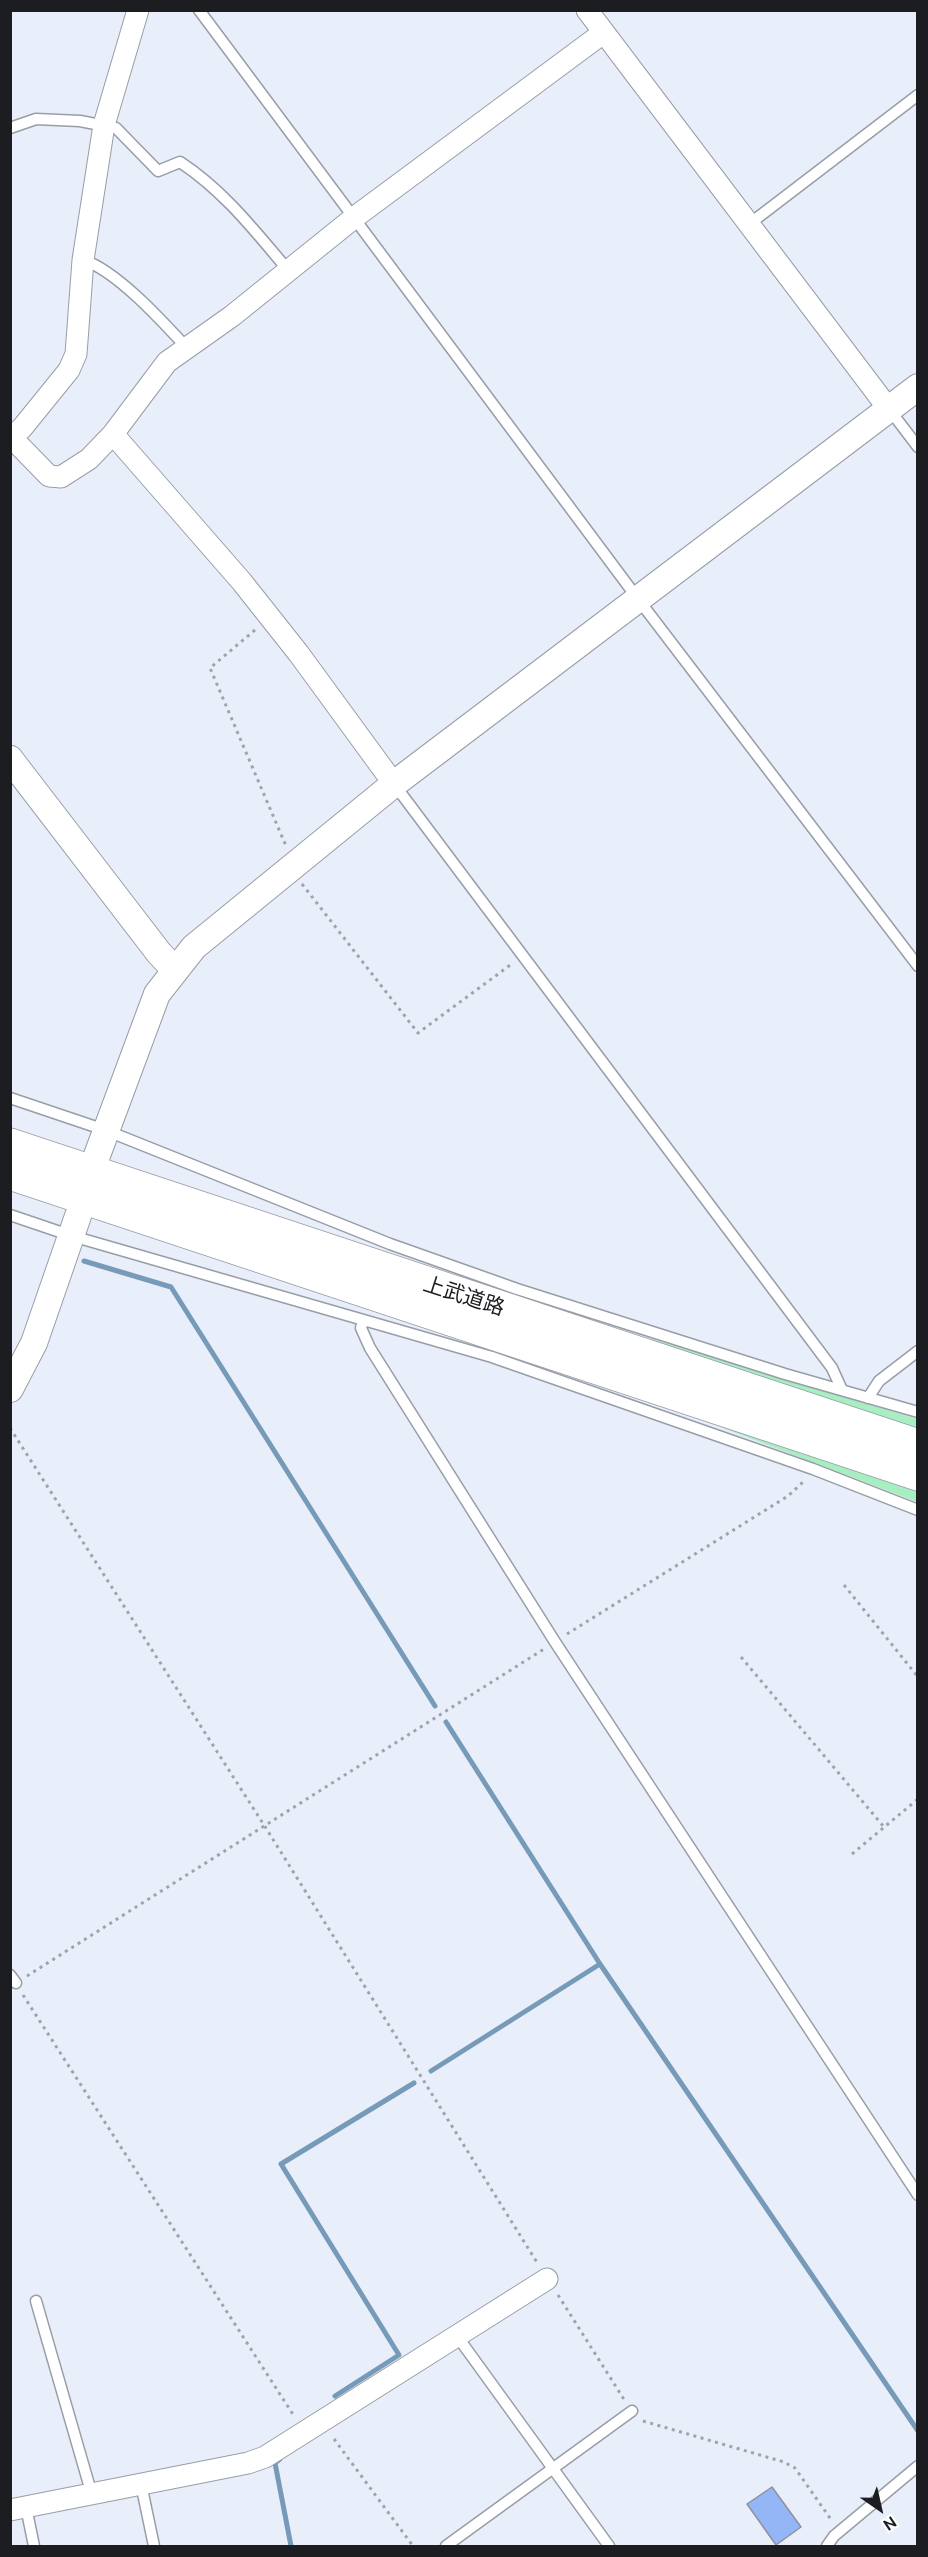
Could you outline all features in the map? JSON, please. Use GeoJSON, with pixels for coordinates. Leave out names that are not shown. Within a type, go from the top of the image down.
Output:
{"type":"FeatureCollection","features":[{"type":"Feature","properties":{"kind":"highway","name":"上武道路"},"geometry":{"type":"LineString","coordinates":[[10,1145],[918,1474]]}},
{"type":"Feature","properties":{"kind":"highway","name":"上武道路"},"geometry":{"type":"LineString","coordinates":[[10,1173],[505,1324],[918,1446]]}},
{"type":"Feature","properties":{"kind":"street"},"geometry":{"type":"LineString","coordinates":[[138,10],[104,125],[83,260],[76,354],[69,370],[11,438],[49,476],[55,478],[82,465],[113,434],[152,379],[167,362],[355,217],[603,33]]}},
{"type":"Feature","properties":{"kind":"street"},"geometry":{"type":"LineString","coordinates":[[587,10],[888,408]]}},
{"type":"Feature","properties":{"kind":"street"},"geometry":{"type":"LineString","coordinates":[[96,1158],[143,1026],[157,994],[174,969],[194,947],[394,784],[918,387]]}},
{"type":"Feature","properties":{"kind":"street"},"geometry":{"type":"LineString","coordinates":[[113,434],[242,582],[299,654],[394,784]]}},
{"type":"Feature","properties":{"kind":"street"},"geometry":{"type":"LineString","coordinates":[[10,759],[159,953],[174,969]]}},
{"type":"Feature","properties":{"kind":"street"},"geometry":{"type":"LineString","coordinates":[[10,1389],[34,1343],[75,1226]]}},
{"type":"Feature","properties":{"kind":"street"},"geometry":{"type":"LineString","coordinates":[[18,2509],[257,2460],[547,2279]]}},
{"type":"Feature","properties":{"kind":"lane"},"geometry":{"type":"LineString","coordinates":[[199,10],[638,599],[918,966]]}},
{"type":"Feature","properties":{"kind":"lane"},"geometry":{"type":"LineString","coordinates":[[748,225],[918,95]]}},
{"type":"Feature","properties":{"kind":"lane"},"geometry":{"type":"LineString","coordinates":[[10,129],[36,119],[116,128],[158,171],[180,162],[205,178],[228,200],[288,270]]}},
{"type":"Feature","properties":{"kind":"lane"},"geometry":{"type":"LineString","coordinates":[[83,260],[96,264],[153,312],[187,348]]}},
{"type":"Feature","properties":{"kind":"lane"},"geometry":{"type":"LineString","coordinates":[[888,408],[918,447]]}},
{"type":"Feature","properties":{"kind":"lane"},"geometry":{"type":"LineString","coordinates":[[394,784],[832,1368],[842,1390]]}},
{"type":"Feature","properties":{"kind":"lane"},"geometry":{"type":"LineString","coordinates":[[10,1098],[105,1130],[390,1244],[505,1324],[813,1469],[918,1510]]}},
{"type":"Feature","properties":{"kind":"lane"},"geometry":{"type":"LineString","coordinates":[[10,1215],[75,1226],[363,1320],[505,1324],[842,1390],[918,1412]]}},
{"type":"Feature","properties":{"kind":"lane"},"geometry":{"type":"LineString","coordinates":[[363,1320],[361,1328],[370,1348],[555,1642],[918,2195]]}},
{"type":"Feature","properties":{"kind":"lane"},"geometry":{"type":"LineString","coordinates":[[868,1398],[879,1381],[918,1352]]}},
{"type":"Feature","properties":{"kind":"lane"},"geometry":{"type":"LineString","coordinates":[[36,2301],[92,2495]]}},
{"type":"Feature","properties":{"kind":"lane"},"geometry":{"type":"LineString","coordinates":[[457,2336],[609,2547]]}},
{"type":"Feature","properties":{"kind":"lane"},"geometry":{"type":"LineString","coordinates":[[446,2547],[632,2411]]}},
{"type":"Feature","properties":{"kind":"lane"},"geometry":{"type":"LineString","coordinates":[[826,2547],[839,2532],[918,2466]]}},
{"type":"Feature","properties":{"kind":"lane"},"geometry":{"type":"LineString","coordinates":[[141,2484],[154,2547]]}},
{"type":"Feature","properties":{"kind":"lane"},"geometry":{"type":"LineString","coordinates":[[18,2509],[34,2547]]}},
{"type":"Feature","properties":{"kind":"path"},"geometry":{"type":"LineString","coordinates":[[10,1428],[264,1825],[636,2418],[651,2425],[784,2462],[795,2468],[839,2532]]}},
{"type":"Feature","properties":{"kind":"path"},"geometry":{"type":"LineString","coordinates":[[305,2432],[13,1979],[264,1825],[788,1496],[813,1469]]}},
{"type":"Feature","properties":{"kind":"path"},"geometry":{"type":"LineString","coordinates":[[844,1585],[918,1677]]}},
{"type":"Feature","properties":{"kind":"path"},"geometry":{"type":"LineString","coordinates":[[741,1658],[884,1827]]}},
{"type":"Feature","properties":{"kind":"path"},"geometry":{"type":"LineString","coordinates":[[852,1854],[918,1799]]}},
{"type":"Feature","properties":{"kind":"path"},"geometry":{"type":"LineString","coordinates":[[334,2439],[413,2547]]}},
{"type":"Feature","properties":{"kind":"green space"},"geometry":{"type":"Polygon","coordinates":[[[652,1339],[917,1419],[917,1430],[652,1343],[652,1339]]]}},
{"type":"Feature","properties":{"kind":"green space"},"geometry":{"type":"Polygon","coordinates":[[[613,1386],[917,1489],[917,1502],[613,1386]]]}},
{"type":"Feature","properties":{"kind":"building"},"geometry":{"type":"Polygon","coordinates":[[[772,2487],[801,2527],[776,2545],[747,2504],[772,2487]]]}},
{"type":"Feature","properties":{"kind":"waterway"},"geometry":{"type":"LineString","coordinates":[[84,1261],[171,1287],[435,1706]]}},
{"type":"Feature","properties":{"kind":"waterway"},"geometry":{"type":"LineString","coordinates":[[446,1722],[600,1964],[918,2431]]}},
{"type":"Feature","properties":{"kind":"waterway"},"geometry":{"type":"LineString","coordinates":[[431,2071],[600,1964]]}},
{"type":"Feature","properties":{"kind":"waterway"},"geometry":{"type":"LineString","coordinates":[[335,2396],[399,2355],[281,2164],[414,2083]]}},
{"type":"Feature","properties":{"kind":"waterway"},"geometry":{"type":"LineString","coordinates":[[280,2459],[275,2463],[291,2546]]}}]}
